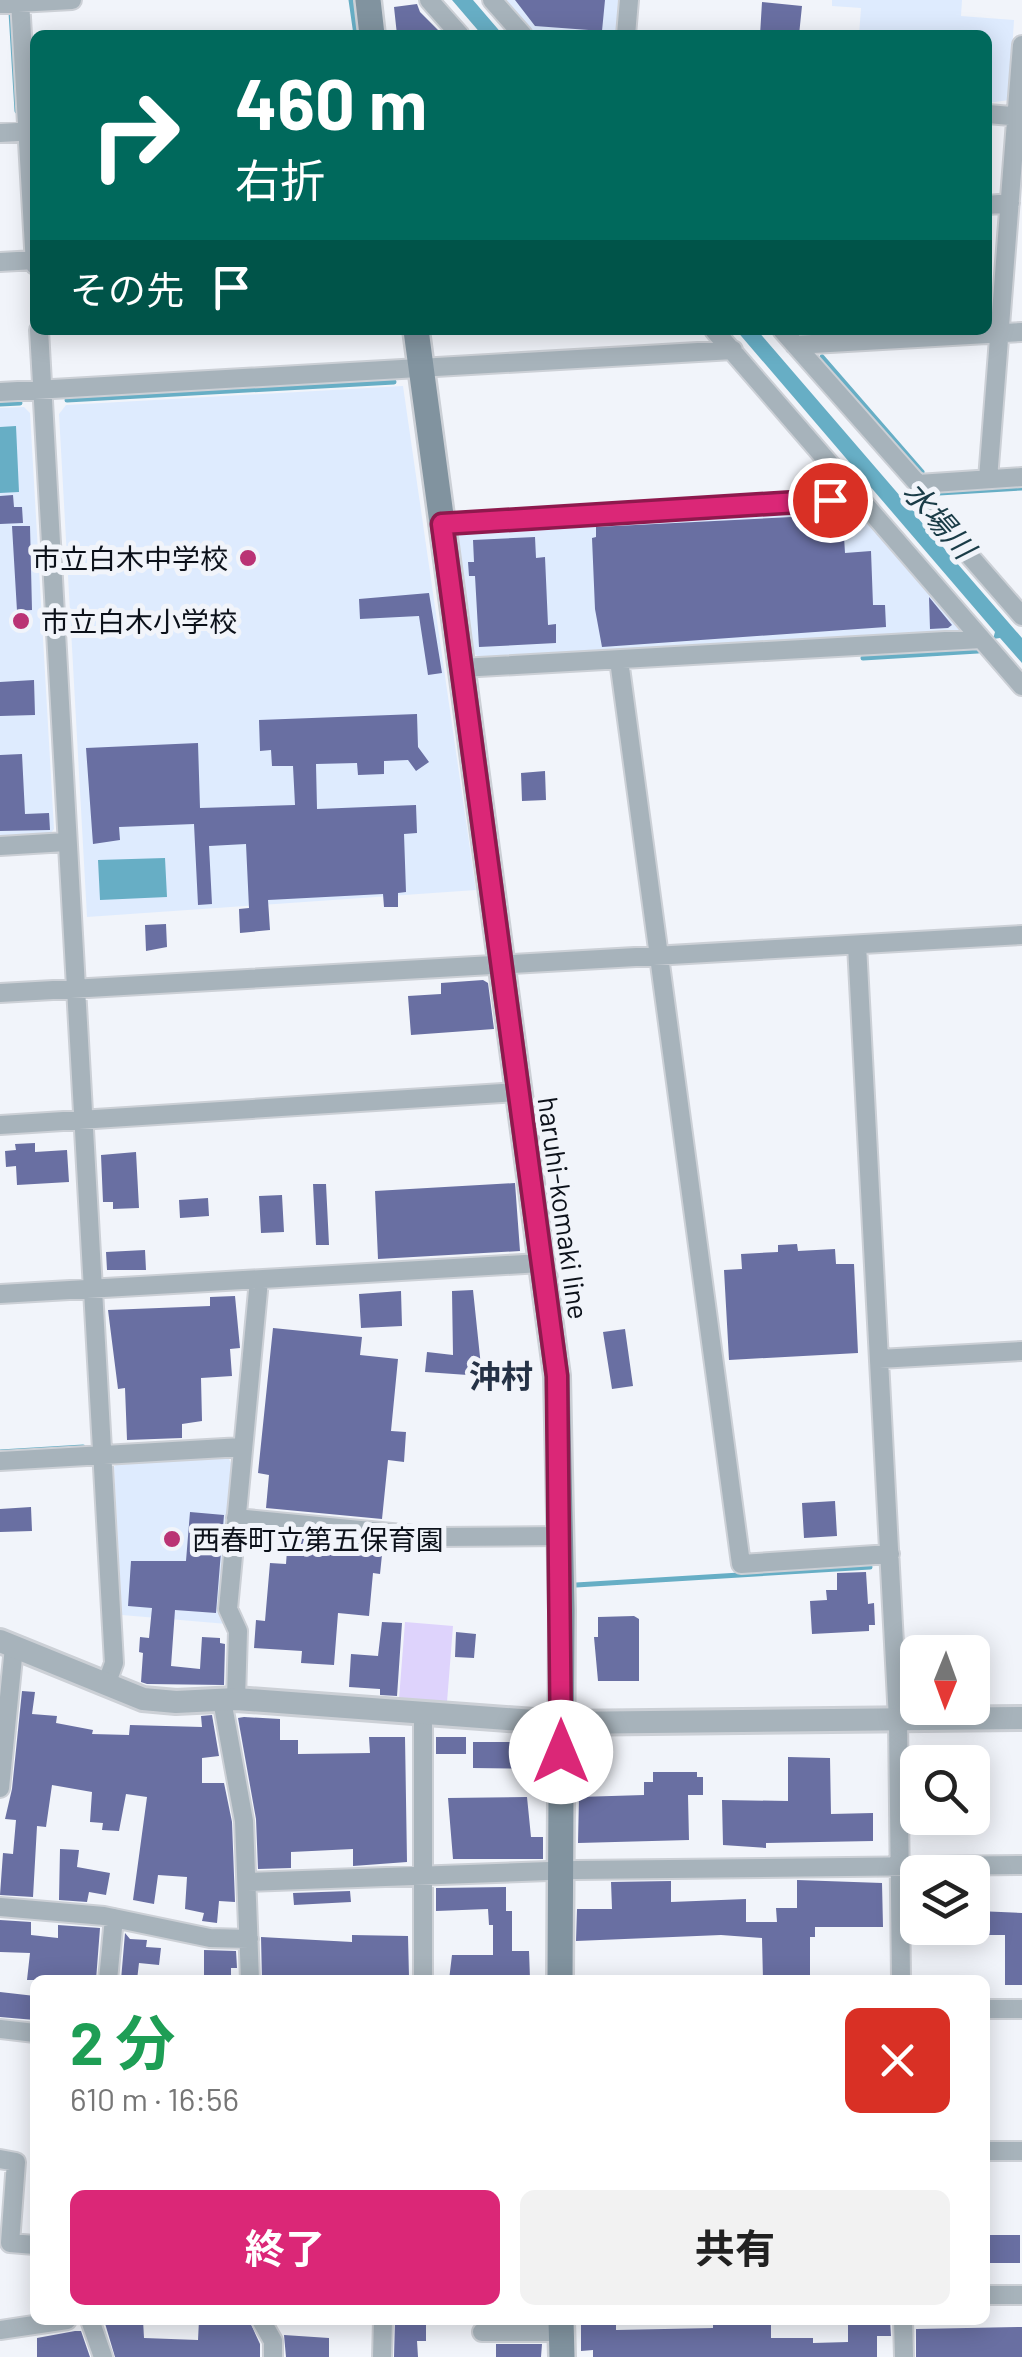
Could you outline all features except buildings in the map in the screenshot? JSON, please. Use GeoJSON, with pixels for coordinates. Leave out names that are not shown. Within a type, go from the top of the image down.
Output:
{"type":"FeatureCollection","features":[{"type":"Feature","properties":{"kind":"main road"},"geometry":{"type":"LineString","coordinates":[[368,0],[371,30]]}},
{"type":"Feature","properties":{"kind":"main road","name":"haruhi-komaki line"},"geometry":{"type":"LineString","coordinates":[[417,335],[560,1414],[560,1975]]}},
{"type":"Feature","properties":{"kind":"street"},"geometry":{"type":"LineString","coordinates":[[0,4],[72,0]]}},
{"type":"Feature","properties":{"kind":"street"},"geometry":{"type":"LineString","coordinates":[[430,0],[456,30]]}},
{"type":"Feature","properties":{"kind":"street"},"geometry":{"type":"LineString","coordinates":[[492,0],[518,30]]}},
{"type":"Feature","properties":{"kind":"street"},"geometry":{"type":"LineString","coordinates":[[626,30],[629,0]]}},
{"type":"Feature","properties":{"kind":"street"},"geometry":{"type":"LineString","coordinates":[[20,2],[30,119]]}},
{"type":"Feature","properties":{"kind":"street"},"geometry":{"type":"LineString","coordinates":[[988,478],[1022,45]]}},
{"type":"Feature","properties":{"kind":"street"},"geometry":{"type":"LineString","coordinates":[[992,114],[1019,117]]}},
{"type":"Feature","properties":{"kind":"street"},"geometry":{"type":"LineString","coordinates":[[0,133],[30,131]]}},
{"type":"Feature","properties":{"kind":"street"},"geometry":{"type":"LineString","coordinates":[[992,205],[1010,203]]}},
{"type":"Feature","properties":{"kind":"street"},"geometry":{"type":"LineString","coordinates":[[0,262],[30,262]]}},
{"type":"Feature","properties":{"kind":"street"},"geometry":{"type":"LineString","coordinates":[[992,333],[1022,332]]}},
{"type":"Feature","properties":{"kind":"street"},"geometry":{"type":"LineString","coordinates":[[38,335],[114,1663],[106,1685]]}},
{"type":"Feature","properties":{"kind":"street"},"geometry":{"type":"LineString","coordinates":[[718,335],[1022,686]]}},
{"type":"Feature","properties":{"kind":"street"},"geometry":{"type":"LineString","coordinates":[[786,335],[918,484],[921,500],[1022,616]]}},
{"type":"Feature","properties":{"kind":"street"},"geometry":{"type":"LineString","coordinates":[[795,345],[966,335]]}},
{"type":"Feature","properties":{"kind":"street"},"geometry":{"type":"LineString","coordinates":[[0,392],[732,350]]}},
{"type":"Feature","properties":{"kind":"street"},"geometry":{"type":"LineString","coordinates":[[918,484],[1022,476]]}},
{"type":"Feature","properties":{"kind":"street"},"geometry":{"type":"LineString","coordinates":[[442,524],[859,498]]}},
{"type":"Feature","properties":{"kind":"street"},"geometry":{"type":"LineString","coordinates":[[461,668],[981,639]]}},
{"type":"Feature","properties":{"kind":"street"},"geometry":{"type":"LineString","coordinates":[[620,660],[741,1564],[890,1554]]}},
{"type":"Feature","properties":{"kind":"street"},"geometry":{"type":"LineString","coordinates":[[0,846],[66,842]]}},
{"type":"Feature","properties":{"kind":"street"},"geometry":{"type":"LineString","coordinates":[[0,993],[1022,935]]}},
{"type":"Feature","properties":{"kind":"street"},"geometry":{"type":"LineString","coordinates":[[247,1882],[422,1874],[900,1866],[898,1720],[857,944]]}},
{"type":"Feature","properties":{"kind":"street"},"geometry":{"type":"LineString","coordinates":[[0,1126],[518,1092]]}},
{"type":"Feature","properties":{"kind":"street"},"geometry":{"type":"LineString","coordinates":[[0,1294],[542,1264]]}},
{"type":"Feature","properties":{"kind":"street"},"geometry":{"type":"LineString","coordinates":[[250,1975],[244,1821],[229,1700],[238,1630],[228,1609],[259,1280]]}},
{"type":"Feature","properties":{"kind":"street"},"geometry":{"type":"LineString","coordinates":[[879,1360],[1022,1351]]}},
{"type":"Feature","properties":{"kind":"street"},"geometry":{"type":"LineString","coordinates":[[0,1460],[242,1447]]}},
{"type":"Feature","properties":{"kind":"street"},"geometry":{"type":"LineString","coordinates":[[236,1518],[434,1537],[561,1536]]}},
{"type":"Feature","properties":{"kind":"street"},"geometry":{"type":"LineString","coordinates":[[0,1788],[7,1644],[143,1699],[229,1700],[561,1723],[1022,1718]]}},
{"type":"Feature","properties":{"kind":"street"},"geometry":{"type":"LineString","coordinates":[[423,1713],[423,1975]]}},
{"type":"Feature","properties":{"kind":"street"},"geometry":{"type":"LineString","coordinates":[[990,1866],[1022,1866]]}},
{"type":"Feature","properties":{"kind":"street"},"geometry":{"type":"LineString","coordinates":[[0,1907],[114,1918],[210,1938],[249,1940]]}},
{"type":"Feature","properties":{"kind":"street"},"geometry":{"type":"LineString","coordinates":[[108,1975],[114,1918]]}},
{"type":"Feature","properties":{"kind":"street"},"geometry":{"type":"LineString","coordinates":[[901,1945],[901,1975]]}},
{"type":"Feature","properties":{"kind":"street"},"geometry":{"type":"LineString","coordinates":[[990,2009],[1022,2009]]}},
{"type":"Feature","properties":{"kind":"street"},"geometry":{"type":"LineString","coordinates":[[0,2029],[30,2032]]}},
{"type":"Feature","properties":{"kind":"street"},"geometry":{"type":"LineString","coordinates":[[990,2152],[1022,2151]]}},
{"type":"Feature","properties":{"kind":"street"},"geometry":{"type":"LineString","coordinates":[[8,2161],[10,2243],[30,2245]]}},
{"type":"Feature","properties":{"kind":"street"},"geometry":{"type":"LineString","coordinates":[[990,2295],[1022,2294]]}},
{"type":"Feature","properties":{"kind":"street"},"geometry":{"type":"LineString","coordinates":[[0,2330],[34,2325]]}},
{"type":"Feature","properties":{"kind":"street"},"geometry":{"type":"LineString","coordinates":[[92,2325],[103,2357]]}},
{"type":"Feature","properties":{"kind":"street"},"geometry":{"type":"LineString","coordinates":[[263,2325],[273,2341],[273,2357]]}},
{"type":"Feature","properties":{"kind":"street"},"geometry":{"type":"LineString","coordinates":[[382,2357],[383,2325]]}},
{"type":"Feature","properties":{"kind":"street"},"geometry":{"type":"LineString","coordinates":[[904,2325],[904,2357]]}},
{"type":"Feature","properties":{"kind":"street"},"geometry":{"type":"LineString","coordinates":[[482,2332],[562,2336]]}},
{"type":"Feature","properties":{"kind":"shaded area"},"geometry":{"type":"Polygon","coordinates":[[[506,0],[618,0],[616,30],[532,30],[506,0]]]}},
{"type":"Feature","properties":{"kind":"shaded area"},"geometry":{"type":"Polygon","coordinates":[[[832,0],[962,0],[961,16],[1014,20],[1009,100],[992,102],[992,30],[859,30],[861,8],[832,6],[832,0]]]}},
{"type":"Feature","properties":{"kind":"shaded area","name":"市立白木中学校"},"geometry":{"type":"Polygon","coordinates":[[[403,386],[476,890],[87,917],[59,414],[66,405],[403,386]]]}},
{"type":"Feature","properties":{"kind":"shaded area","name":"市立白木小学校"},"geometry":{"type":"Polygon","coordinates":[[[24,407],[30,413],[54,829],[49,835],[0,837],[0,408],[24,407]]]}},
{"type":"Feature","properties":{"kind":"shaded area"},"geometry":{"type":"Polygon","coordinates":[[[850,509],[867,516],[963,627],[958,634],[479,657],[473,653],[458,538],[462,532],[850,509]]]}},
{"type":"Feature","properties":{"kind":"shaded area","name":"西春町立第五保育園"},"geometry":{"type":"Polygon","coordinates":[[[227,1455],[231,1463],[219,1610],[227,1624],[122,1615],[114,1467],[118,1463],[227,1455]]]}},
{"type":"Feature","properties":{"kind":"shaded area"},"geometry":{"type":"Polygon","coordinates":[[[405,1622],[453,1626],[447,1702],[399,1699],[405,1622]]]}},
{"type":"Feature","properties":{"kind":"water"},"geometry":{"type":"Polygon","coordinates":[[[452,0],[473,0],[499,30],[478,30],[452,0]]]}},
{"type":"Feature","properties":{"kind":"water"},"geometry":{"type":"Polygon","coordinates":[[[740,335],[761,335],[913,511],[921,513],[917,517],[1022,638],[1022,663],[1000,638],[993,639],[995,632],[740,335]]]}},
{"type":"Feature","properties":{"kind":"water"},"geometry":{"type":"Polygon","coordinates":[[[16,426],[19,492],[0,493],[0,427],[16,426]]]}},
{"type":"Feature","properties":{"kind":"water"},"geometry":{"type":"Polygon","coordinates":[[[165,858],[167,897],[100,900],[98,860],[165,858]]]}},
{"type":"Feature","properties":{"kind":"waterway"},"geometry":{"type":"LineString","coordinates":[[351,0],[355,30]]}},
{"type":"Feature","properties":{"kind":"waterway"},"geometry":{"type":"LineString","coordinates":[[11,12],[17,111]]}},
{"type":"Feature","properties":{"kind":"waterway","name":"水場川"},"geometry":{"type":"LineString","coordinates":[[822,357],[922,472]]}},
{"type":"Feature","properties":{"kind":"waterway"},"geometry":{"type":"LineString","coordinates":[[67,400],[394,382]]}},
{"type":"Feature","properties":{"kind":"waterway"},"geometry":{"type":"LineString","coordinates":[[0,404],[20,403]]}},
{"type":"Feature","properties":{"kind":"waterway","name":"水場川"},"geometry":{"type":"LineString","coordinates":[[933,498],[939,493],[1022,488]]}},
{"type":"Feature","properties":{"kind":"waterway"},"geometry":{"type":"LineString","coordinates":[[863,658],[978,651]]}},
{"type":"Feature","properties":{"kind":"waterway"},"geometry":{"type":"LineString","coordinates":[[0,1452],[83,1447]]}},
{"type":"Feature","properties":{"kind":"waterway"},"geometry":{"type":"LineString","coordinates":[[576,1585],[870,1567]]}},
{"type":"Feature","properties":{"kind":"place","name":"市立白木中学校"},"geometry":{"type":"Point","coordinates":[248,558]}},
{"type":"Feature","properties":{"kind":"place","name":"市立白木小学校"},"geometry":{"type":"Point","coordinates":[21,621]}},
{"type":"Feature","properties":{"kind":"place","name":"西春町立第五保育園"},"geometry":{"type":"Point","coordinates":[172,1539]}},
{"type":"Feature","properties":{"kind":"district","name":"沖村"},"geometry":{"type":"Point","coordinates":[501,1375]}},
{"type":"Feature","properties":{"kind":"route"},"geometry":{"type":"LineString","coordinates":[[561,1752],[557,1376],[442,524],[830,500]]}}]}
